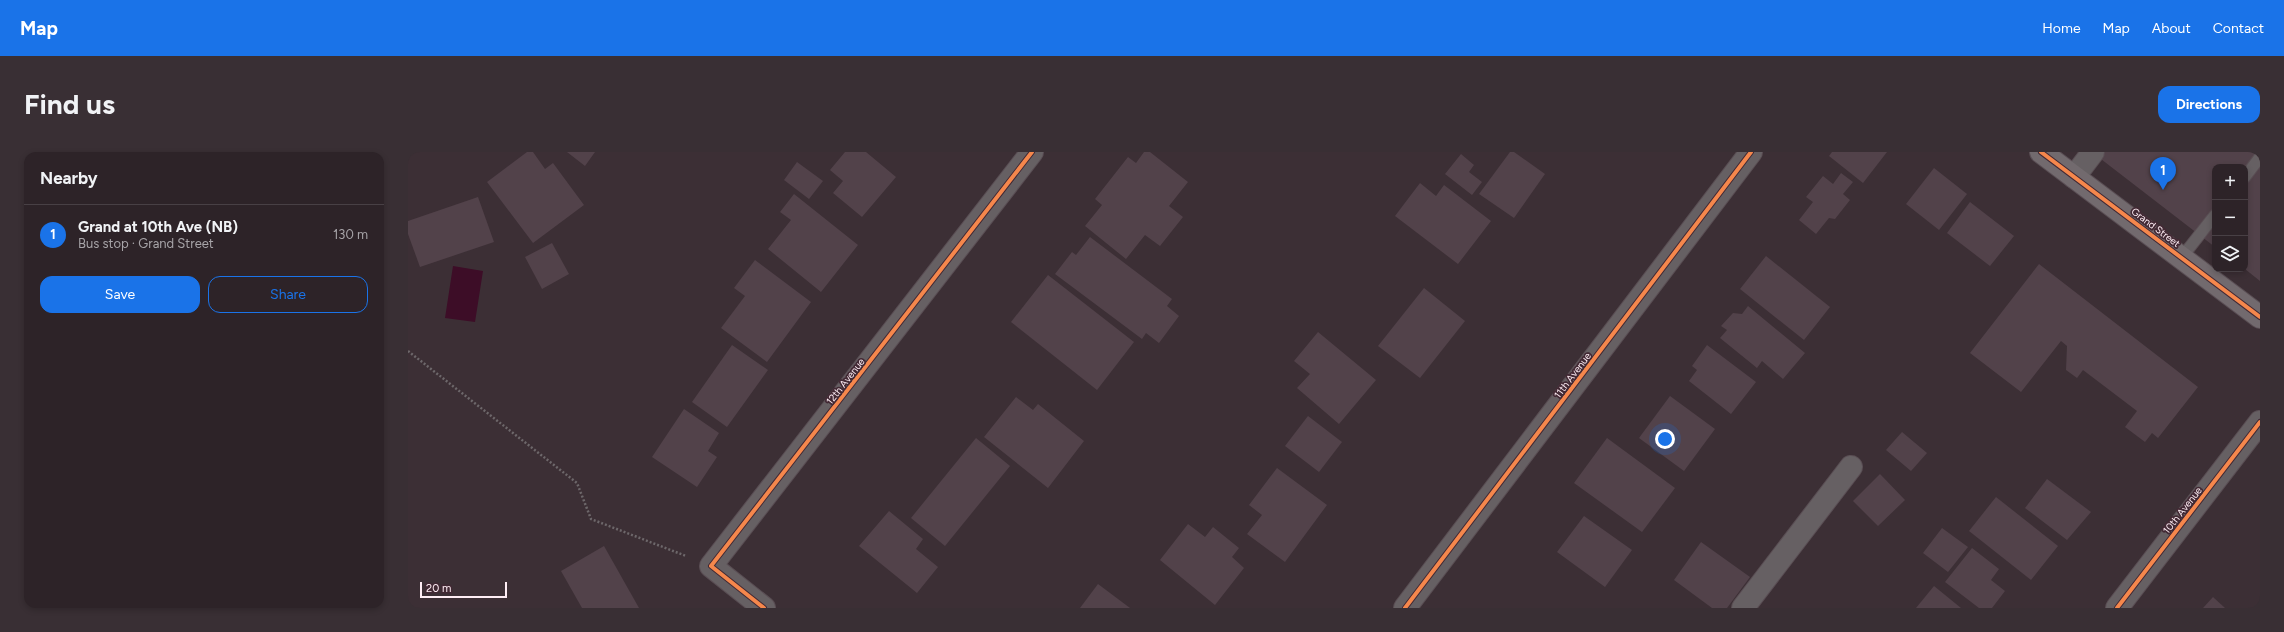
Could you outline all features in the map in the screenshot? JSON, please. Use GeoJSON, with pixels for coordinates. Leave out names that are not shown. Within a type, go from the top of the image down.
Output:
{"type":"FeatureCollection","features":[{"type":"Feature","properties":{"kind":"street","name":"12th Avenue"},"geometry":{"type":"LineString","coordinates":[[711,566],[1032,152]]}},
{"type":"Feature","properties":{"kind":"street","name":"11th Avenue"},"geometry":{"type":"LineString","coordinates":[[1405,608],[1751,152]]}},
{"type":"Feature","properties":{"kind":"street","name":"Grand Street"},"geometry":{"type":"LineString","coordinates":[[2041,152],[2260,317]]}},
{"type":"Feature","properties":{"kind":"street"},"geometry":{"type":"LineString","coordinates":[[2074,177],[2093,152]]}},
{"type":"Feature","properties":{"kind":"street","name":"10th Avenue"},"geometry":{"type":"LineString","coordinates":[[2117,608],[2260,422]]}},
{"type":"Feature","properties":{"kind":"street"},"geometry":{"type":"LineString","coordinates":[[1743,608],[1851,467]]}},
{"type":"Feature","properties":{"kind":"street"},"geometry":{"type":"LineString","coordinates":[[711,566],[764,608]]}},
{"type":"Feature","properties":{"kind":"lane"},"geometry":{"type":"LineString","coordinates":[[2248,172],[2260,157]]}},
{"type":"Feature","properties":{"kind":"lane"},"geometry":{"type":"LineString","coordinates":[[2182,258],[2212,219]]}},
{"type":"Feature","properties":{"kind":"path"},"geometry":{"type":"LineString","coordinates":[[408,351],[577,484],[591,519],[711,566]]}},
{"type":"Feature","properties":{"kind":"shaded area"},"geometry":{"type":"Polygon","coordinates":[[[453,266],[483,271],[475,322],[445,318],[453,266]]]}},
{"type":"Feature","properties":{"kind":"building"},"geometry":{"type":"Polygon","coordinates":[[[527,152],[533,152],[545,169],[553,163],[584,205],[533,243],[487,182],[527,152]]]}},
{"type":"Feature","properties":{"kind":"building"},"geometry":{"type":"Polygon","coordinates":[[[567,152],[595,152],[585,166],[567,152]]]}},
{"type":"Feature","properties":{"kind":"building"},"geometry":{"type":"Polygon","coordinates":[[[845,152],[866,152],[896,177],[862,217],[833,193],[843,181],[830,170],[845,152]]]}},
{"type":"Feature","properties":{"kind":"building"},"geometry":{"type":"Polygon","coordinates":[[[1144,152],[1150,152],[1188,182],[1169,206],[1183,217],[1160,246],[1145,235],[1126,259],[1085,226],[1102,205],[1095,199],[1128,157],[1136,163],[1144,152]]]}},
{"type":"Feature","properties":{"kind":"building"},"geometry":{"type":"Polygon","coordinates":[[[1510,152],[1514,152],[1545,174],[1514,218],[1479,194],[1510,152]]]}},
{"type":"Feature","properties":{"kind":"building"},"geometry":{"type":"Polygon","coordinates":[[[1832,152],[1887,152],[1863,183],[1829,156],[1832,152]]]}},
{"type":"Feature","properties":{"kind":"building"},"geometry":{"type":"Polygon","coordinates":[[[2100,152],[2260,152],[2260,281],[2248,271],[2248,164],[2212,164],[2212,245],[2097,156],[2100,152]]]}},
{"type":"Feature","properties":{"kind":"building"},"geometry":{"type":"Polygon","coordinates":[[[1461,154],[1474,165],[1469,172],[1482,182],[1472,195],[1445,174],[1461,154]]]}},
{"type":"Feature","properties":{"kind":"building"},"geometry":{"type":"Polygon","coordinates":[[[797,162],[823,181],[809,199],[784,180],[797,162]]]}},
{"type":"Feature","properties":{"kind":"building"},"geometry":{"type":"Polygon","coordinates":[[[1934,168],[1967,194],[1939,230],[1906,204],[1934,168]]]}},
{"type":"Feature","properties":{"kind":"building"},"geometry":{"type":"Polygon","coordinates":[[[1841,173],[1853,182],[1843,194],[1850,200],[1835,219],[1829,218],[1816,234],[1799,220],[1813,202],[1806,197],[1823,176],[1833,184],[1841,173]]]}},
{"type":"Feature","properties":{"kind":"building"},"geometry":{"type":"Polygon","coordinates":[[[1420,183],[1436,196],[1444,185],[1491,221],[1458,264],[1395,216],[1420,183]]]}},
{"type":"Feature","properties":{"kind":"building"},"geometry":{"type":"Polygon","coordinates":[[[794,194],[858,245],[821,292],[768,249],[791,220],[780,212],[794,194]]]}},
{"type":"Feature","properties":{"kind":"building"},"geometry":{"type":"Polygon","coordinates":[[[478,197],[494,242],[420,267],[408,234],[408,221],[478,197]]]}},
{"type":"Feature","properties":{"kind":"building"},"geometry":{"type":"Polygon","coordinates":[[[1970,202],[2014,236],[1990,266],[1947,233],[1970,202]]]}},
{"type":"Feature","properties":{"kind":"building"},"geometry":{"type":"Polygon","coordinates":[[[1090,237],[1172,299],[1167,306],[1179,316],[1159,343],[1146,333],[1142,339],[1055,274],[1072,252],[1076,255],[1090,237]]]}},
{"type":"Feature","properties":{"kind":"building"},"geometry":{"type":"Polygon","coordinates":[[[552,243],[569,274],[542,289],[525,257],[552,243]]]}},
{"type":"Feature","properties":{"kind":"building"},"geometry":{"type":"Polygon","coordinates":[[[1766,256],[1830,307],[1804,340],[1740,289],[1766,256]]]}},
{"type":"Feature","properties":{"kind":"building"},"geometry":{"type":"Polygon","coordinates":[[[755,260],[811,302],[767,362],[721,328],[745,296],[734,288],[755,260]]]}},
{"type":"Feature","properties":{"kind":"building"},"geometry":{"type":"Polygon","coordinates":[[[2039,264],[2198,387],[2158,438],[2152,433],[2145,442],[2125,427],[2137,411],[2083,370],[2077,378],[2066,370],[2067,346],[2061,341],[2021,392],[1970,353],[2039,264]]]}},
{"type":"Feature","properties":{"kind":"building"},"geometry":{"type":"Polygon","coordinates":[[[1048,275],[1134,342],[1097,390],[1011,322],[1048,275]]]}},
{"type":"Feature","properties":{"kind":"building"},"geometry":{"type":"Polygon","coordinates":[[[1424,288],[1465,321],[1420,378],[1378,346],[1424,288]]]}},
{"type":"Feature","properties":{"kind":"building"},"geometry":{"type":"Polygon","coordinates":[[[1748,306],[1805,353],[1783,379],[1762,361],[1757,368],[1720,338],[1727,330],[1721,326],[1733,313],[1742,314],[1748,306]]]}},
{"type":"Feature","properties":{"kind":"building"},"geometry":{"type":"Polygon","coordinates":[[[1318,332],[1376,380],[1339,424],[1297,388],[1310,374],[1294,361],[1318,332]]]}},
{"type":"Feature","properties":{"kind":"building"},"geometry":{"type":"Polygon","coordinates":[[[732,345],[768,370],[727,427],[692,402],[732,345]]]}},
{"type":"Feature","properties":{"kind":"building"},"geometry":{"type":"Polygon","coordinates":[[[1707,345],[1756,382],[1731,414],[1689,381],[1697,370],[1692,366],[1707,345]]]}},
{"type":"Feature","properties":{"kind":"building"},"geometry":{"type":"Polygon","coordinates":[[[1670,396],[1715,429],[1684,471],[1639,438],[1670,396]]]}},
{"type":"Feature","properties":{"kind":"building"},"geometry":{"type":"Polygon","coordinates":[[[1016,397],[1033,410],[1038,404],[1084,441],[1048,488],[984,437],[1016,397]]]}},
{"type":"Feature","properties":{"kind":"building"},"geometry":{"type":"Polygon","coordinates":[[[684,409],[719,433],[708,451],[717,457],[697,487],[652,457],[684,409]]]}},
{"type":"Feature","properties":{"kind":"building"},"geometry":{"type":"Polygon","coordinates":[[[1308,416],[1342,442],[1319,472],[1285,446],[1308,416]]]}},
{"type":"Feature","properties":{"kind":"building"},"geometry":{"type":"Polygon","coordinates":[[[1902,432],[1927,453],[1911,471],[1886,450],[1902,432]]]}},
{"type":"Feature","properties":{"kind":"building"},"geometry":{"type":"Polygon","coordinates":[[[976,438],[1010,466],[945,546],[911,518],[976,438]]]}},
{"type":"Feature","properties":{"kind":"building"},"geometry":{"type":"Polygon","coordinates":[[[1607,438],[1675,488],[1642,532],[1574,483],[1607,438]]]}},
{"type":"Feature","properties":{"kind":"building"},"geometry":{"type":"Polygon","coordinates":[[[1277,468],[1327,505],[1285,562],[1247,534],[1262,515],[1249,505],[1277,468]]]}},
{"type":"Feature","properties":{"kind":"building"},"geometry":{"type":"Polygon","coordinates":[[[1880,474],[1905,500],[1878,526],[1853,501],[1880,474]]]}},
{"type":"Feature","properties":{"kind":"building"},"geometry":{"type":"Polygon","coordinates":[[[2047,479],[2091,512],[2067,540],[2025,508],[2047,479]]]}},
{"type":"Feature","properties":{"kind":"building"},"geometry":{"type":"Polygon","coordinates":[[[1996,497],[2058,546],[2031,580],[1969,531],[1996,497]]]}},
{"type":"Feature","properties":{"kind":"building"},"geometry":{"type":"Polygon","coordinates":[[[889,511],[923,539],[916,549],[938,567],[917,593],[859,546],[889,511]]]}},
{"type":"Feature","properties":{"kind":"building"},"geometry":{"type":"Polygon","coordinates":[[[1584,516],[1632,550],[1605,587],[1557,552],[1584,516]]]}},
{"type":"Feature","properties":{"kind":"building"},"geometry":{"type":"Polygon","coordinates":[[[1188,524],[1205,537],[1213,527],[1239,548],[1232,557],[1244,568],[1215,605],[1160,560],[1188,524]]]}},
{"type":"Feature","properties":{"kind":"building"},"geometry":{"type":"Polygon","coordinates":[[[1942,528],[1968,547],[1948,572],[1923,553],[1942,528]]]}},
{"type":"Feature","properties":{"kind":"building"},"geometry":{"type":"Polygon","coordinates":[[[1701,542],[1750,577],[1727,608],[1712,608],[1674,580],[1701,542]]]}},
{"type":"Feature","properties":{"kind":"building"},"geometry":{"type":"Polygon","coordinates":[[[604,546],[639,608],[582,608],[561,571],[604,546]]]}},
{"type":"Feature","properties":{"kind":"building"},"geometry":{"type":"Polygon","coordinates":[[[1972,548],[1999,569],[1991,580],[2005,591],[1992,608],[1979,608],[1945,582],[1972,548]]]}},
{"type":"Feature","properties":{"kind":"building"},"geometry":{"type":"Polygon","coordinates":[[[1098,584],[1130,608],[1080,608],[1098,584]]]}},
{"type":"Feature","properties":{"kind":"building"},"geometry":{"type":"Polygon","coordinates":[[[1934,586],[1961,608],[1916,608],[1934,586]]]}},
{"type":"Feature","properties":{"kind":"building"},"geometry":{"type":"Polygon","coordinates":[[[2213,597],[2225,608],[2203,608],[2213,597]]]}},
{"type":"Feature","properties":{"kind":"cycle path"},"geometry":{"type":"LineString","coordinates":[[764,608],[711,566],[1032,152]]}},
{"type":"Feature","properties":{"kind":"cycle path"},"geometry":{"type":"LineString","coordinates":[[1405,608],[1751,152]]}},
{"type":"Feature","properties":{"kind":"cycle path"},"geometry":{"type":"LineString","coordinates":[[2041,152],[2260,317]]}},
{"type":"Feature","properties":{"kind":"cycle path"},"geometry":{"type":"LineString","coordinates":[[2117,608],[2260,422]]}},
{"type":"Feature","properties":{"kind":"place","name":"Grand at 10th Ave (NB)"},"geometry":{"type":"Point","coordinates":[2163,190]}}]}
